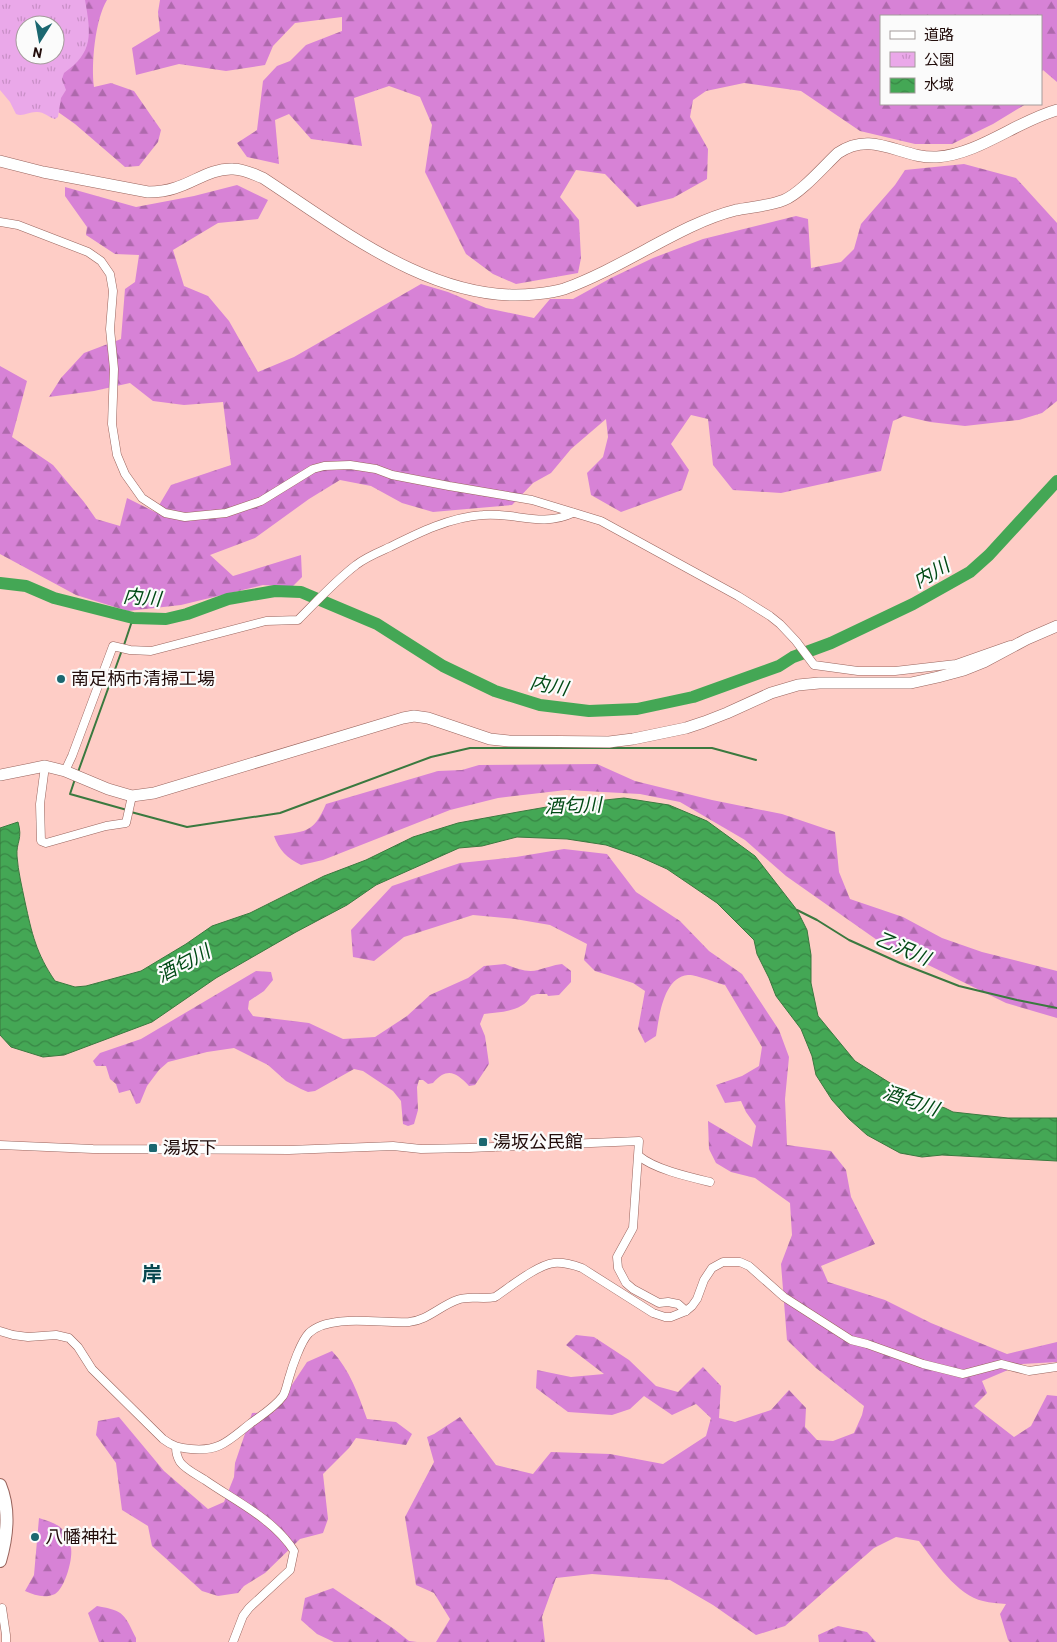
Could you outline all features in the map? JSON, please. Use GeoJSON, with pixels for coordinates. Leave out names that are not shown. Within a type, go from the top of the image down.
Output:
{"type":"FeatureCollection","features":[{"type":"Feature","properties":{"kind":"main road"},"geometry":{"type":"LineString","coordinates":[[0,1485],[5,1500],[6,1523],[4,1549],[0,1562]]}},
{"type":"Feature","properties":{"kind":"street"},"geometry":{"type":"LineString","coordinates":[[0,161],[43,172],[148,192],[176,188],[220,170],[234,169],[247,171],[263,178],[370,247],[405,267],[464,288],[517,296],[564,289],[711,217],[784,200],[796,192],[845,148],[860,144],[871,144],[884,145],[915,155],[950,156],[958,154],[1042,114],[1057,110]]}},
{"type":"Feature","properties":{"kind":"street"},"geometry":{"type":"LineString","coordinates":[[0,222],[18,225],[88,252],[101,261],[110,274],[113,291],[110,328],[114,369],[112,424],[117,456],[125,474],[142,498],[165,513],[186,517],[226,513],[261,501],[313,469],[350,464],[430,482],[532,500],[601,521],[715,583],[770,616],[796,641],[814,665],[832,669],[858,671],[895,671],[956,664],[1005,645],[1015,645]]}},
{"type":"Feature","properties":{"kind":"street"},"geometry":{"type":"LineString","coordinates":[[65,771],[113,646],[130,650],[151,651],[266,621],[298,620],[357,564],[406,539],[445,523],[482,515],[498,514],[539,520],[563,518],[573,513]]}},
{"type":"Feature","properties":{"kind":"street"},"geometry":{"type":"LineString","coordinates":[[0,775],[33,768],[65,771],[132,799],[409,717],[428,718],[490,739],[533,742],[609,742],[633,739],[686,728],[727,713],[771,693],[798,685],[819,683],[911,683],[938,678],[984,662],[1015,645],[1057,626]]}},
{"type":"Feature","properties":{"kind":"street"},"geometry":{"type":"LineString","coordinates":[[46,768],[40,804],[40,840],[46,843],[106,826],[126,823],[132,799]]}},
{"type":"Feature","properties":{"kind":"street"},"geometry":{"type":"LineString","coordinates":[[0,1145],[93,1149],[289,1150],[393,1146],[421,1149],[470,1148],[638,1141],[639,1156],[634,1188],[633,1228],[617,1257],[618,1268],[626,1283],[633,1289],[659,1303],[678,1304],[686,1311]]}},
{"type":"Feature","properties":{"kind":"street"},"geometry":{"type":"LineString","coordinates":[[639,1156],[646,1162],[710,1182]]}},
{"type":"Feature","properties":{"kind":"street"},"geometry":{"type":"LineString","coordinates":[[0,1331],[12,1336],[56,1335],[69,1338],[78,1347],[92,1369],[163,1439],[176,1447],[200,1450],[214,1448],[227,1442],[274,1405],[284,1394],[293,1363],[308,1334],[316,1328],[329,1323],[391,1323],[418,1320],[458,1300],[495,1297],[540,1268],[553,1263],[574,1265],[582,1268],[659,1316],[671,1317],[686,1311],[697,1299],[704,1280],[712,1268],[723,1262],[740,1262],[749,1266],[784,1297],[851,1340],[924,1364],[963,1374],[1001,1364],[1029,1371],[1057,1367]]}},
{"type":"Feature","properties":{"kind":"street"},"geometry":{"type":"LineString","coordinates":[[176,1447],[181,1463],[256,1513],[288,1541],[294,1551],[290,1570],[249,1608],[243,1616],[233,1642]]}},
{"type":"Feature","properties":{"kind":"street"},"geometry":{"type":"LineString","coordinates":[[2,1608],[6,1642]]}},
{"type":"Feature","properties":{"kind":"green space"},"geometry":{"type":"Polygon","coordinates":[[[0,0],[85,0],[89,33],[88,41],[81,58],[64,73],[62,79],[66,90],[61,98],[58,117],[55,119],[39,112],[16,114],[10,102],[0,90],[0,0]]]}},
{"type":"Feature","properties":{"kind":"green space"},"geometry":{"type":"Polygon","coordinates":[[[22,0],[107,0],[99,19],[95,42],[94,87],[111,83],[134,91],[161,130],[158,142],[139,166],[125,167],[75,124],[44,102],[29,65],[65,65],[65,15],[42,15],[22,0]]]}},
{"type":"Feature","properties":{"kind":"green space"},"geometry":{"type":"Polygon","coordinates":[[[160,0],[1057,0],[1057,82],[1043,70],[1042,72],[1042,15],[880,15],[880,105],[1024,105],[993,124],[952,144],[915,144],[860,131],[801,91],[744,83],[706,91],[693,100],[690,117],[708,149],[707,179],[673,198],[637,207],[605,174],[576,170],[560,197],[579,220],[581,258],[578,273],[516,284],[493,274],[466,254],[425,172],[432,125],[420,97],[389,86],[354,98],[362,146],[311,139],[289,114],[275,120],[279,164],[247,157],[237,143],[257,130],[263,81],[277,66],[290,61],[306,45],[342,31],[342,17],[295,23],[273,46],[265,65],[226,71],[179,64],[136,75],[132,48],[160,31],[158,12],[160,0]]]}},
{"type":"Feature","properties":{"kind":"green space"},"geometry":{"type":"Polygon","coordinates":[[[964,164],[1016,178],[1057,223],[1057,401],[1042,413],[1019,420],[965,426],[930,422],[904,416],[893,421],[881,471],[781,493],[733,490],[713,465],[708,419],[691,415],[671,444],[689,470],[682,490],[621,512],[591,495],[587,473],[603,457],[608,437],[606,419],[571,449],[551,473],[533,483],[512,505],[433,512],[402,503],[371,486],[340,480],[309,499],[255,538],[210,555],[233,576],[301,555],[302,577],[292,587],[263,585],[181,605],[128,611],[76,595],[0,554],[0,366],[27,381],[12,437],[53,465],[96,519],[120,526],[127,498],[155,512],[171,485],[231,465],[223,402],[184,405],[153,401],[130,383],[94,391],[49,397],[61,378],[84,353],[121,339],[125,289],[135,282],[139,255],[115,254],[86,235],[87,227],[65,196],[65,187],[136,207],[194,196],[237,185],[268,200],[258,219],[218,223],[173,250],[184,286],[208,296],[229,321],[258,372],[294,357],[421,284],[448,292],[486,308],[534,318],[550,299],[573,299],[653,258],[703,239],[796,216],[808,219],[811,268],[841,262],[854,249],[861,224],[895,185],[905,170],[964,164]]]}},
{"type":"Feature","properties":{"kind":"green space"},"geometry":{"type":"Polygon","coordinates":[[[597,764],[635,781],[712,800],[782,814],[835,832],[839,872],[850,899],[903,917],[942,938],[982,952],[1057,971],[1057,1018],[1006,1003],[877,940],[786,876],[745,840],[680,802],[640,794],[566,790],[498,798],[450,810],[323,860],[301,865],[284,853],[274,836],[306,830],[317,821],[326,804],[438,771],[462,770],[479,765],[597,764]]]}},
{"type":"Feature","properties":{"kind":"green space"},"geometry":{"type":"Polygon","coordinates":[[[564,849],[607,854],[636,892],[680,921],[709,951],[742,974],[779,1030],[789,1057],[785,1099],[787,1145],[831,1151],[846,1170],[851,1197],[875,1244],[821,1266],[828,1282],[885,1300],[931,1323],[1007,1354],[1057,1342],[1057,1362],[1022,1364],[982,1381],[987,1393],[974,1406],[1014,1437],[1031,1426],[1047,1395],[1057,1396],[1057,1642],[1010,1642],[1000,1614],[1006,1604],[983,1601],[964,1592],[955,1585],[931,1558],[919,1541],[896,1537],[874,1548],[785,1626],[756,1635],[713,1605],[670,1580],[592,1574],[556,1578],[542,1617],[545,1642],[436,1642],[450,1619],[434,1593],[416,1585],[405,1517],[434,1462],[427,1437],[460,1417],[496,1465],[533,1474],[551,1452],[610,1454],[663,1464],[706,1436],[711,1418],[696,1404],[672,1415],[644,1396],[630,1409],[612,1415],[568,1412],[536,1388],[537,1370],[571,1377],[604,1374],[566,1345],[576,1335],[594,1337],[629,1360],[656,1386],[678,1392],[703,1367],[721,1386],[719,1418],[735,1422],[771,1410],[789,1390],[806,1408],[805,1427],[817,1440],[833,1441],[854,1433],[864,1406],[816,1368],[787,1340],[781,1264],[792,1235],[790,1203],[755,1178],[731,1172],[716,1163],[709,1149],[708,1121],[752,1147],[756,1126],[741,1101],[725,1103],[716,1085],[742,1076],[759,1066],[762,1047],[725,985],[691,975],[680,977],[668,990],[661,1009],[656,1036],[645,1043],[638,1029],[645,991],[633,983],[595,971],[584,960],[587,944],[550,925],[473,915],[404,937],[374,961],[353,957],[351,930],[392,886],[460,863],[516,857],[564,849]]]}},
{"type":"Feature","properties":{"kind":"green space"},"geometry":{"type":"Polygon","coordinates":[[[505,964],[529,971],[562,964],[571,971],[571,982],[559,995],[537,994],[531,996],[516,1008],[504,1012],[484,1014],[480,1024],[485,1036],[489,1064],[475,1085],[469,1086],[460,1077],[451,1073],[443,1075],[433,1083],[428,1084],[423,1080],[419,1080],[417,1087],[418,1110],[414,1124],[408,1126],[403,1124],[401,1101],[393,1091],[363,1071],[354,1069],[315,1091],[308,1092],[286,1081],[268,1065],[234,1048],[207,1052],[168,1062],[159,1070],[147,1086],[140,1103],[136,1104],[130,1090],[119,1093],[116,1084],[110,1079],[106,1066],[96,1066],[93,1061],[100,1053],[141,1039],[256,971],[271,972],[273,980],[264,991],[249,1001],[248,1009],[253,1016],[309,1023],[343,1039],[375,1037],[407,1016],[430,995],[468,978],[484,966],[505,964]]]}},
{"type":"Feature","properties":{"kind":"green space"},"geometry":{"type":"Polygon","coordinates":[[[332,1351],[349,1374],[367,1419],[396,1422],[412,1434],[406,1445],[356,1438],[349,1448],[323,1474],[328,1519],[323,1533],[300,1539],[265,1573],[244,1586],[238,1593],[218,1596],[202,1591],[152,1546],[148,1526],[122,1510],[116,1463],[96,1435],[98,1421],[119,1417],[164,1471],[208,1509],[224,1502],[234,1477],[235,1463],[252,1413],[274,1412],[307,1362],[332,1351]]]}},
{"type":"Feature","properties":{"kind":"green space"},"geometry":{"type":"Polygon","coordinates":[[[39,1518],[52,1522],[61,1528],[67,1536],[71,1548],[69,1566],[62,1586],[55,1594],[47,1596],[25,1591],[34,1575],[39,1518]]]}},
{"type":"Feature","properties":{"kind":"green space"},"geometry":{"type":"Polygon","coordinates":[[[333,1588],[409,1641],[417,1642],[334,1642],[317,1634],[301,1620],[305,1598],[333,1588]]]}},
{"type":"Feature","properties":{"kind":"green space"},"geometry":{"type":"Polygon","coordinates":[[[97,1606],[113,1610],[122,1615],[132,1630],[136,1642],[99,1642],[88,1613],[97,1606]]]}},
{"type":"Feature","properties":{"kind":"green space"},"geometry":{"type":"Polygon","coordinates":[[[838,1626],[867,1632],[876,1642],[819,1642],[818,1635],[838,1626]]]}},
{"type":"Feature","properties":{"kind":"water","name":"酒匂川"},"geometry":{"type":"Polygon","coordinates":[[[624,798],[669,805],[707,821],[755,856],[797,910],[807,930],[811,955],[811,983],[818,1016],[855,1061],[914,1098],[953,1112],[1008,1118],[1057,1118],[1057,1161],[942,1155],[922,1157],[900,1153],[867,1135],[832,1100],[816,1075],[812,1056],[801,1029],[776,996],[757,954],[754,940],[717,903],[667,869],[638,856],[606,845],[567,839],[517,837],[482,846],[459,848],[376,885],[347,905],[216,978],[152,1022],[64,1055],[43,1057],[11,1047],[0,1035],[0,828],[18,822],[20,837],[17,851],[18,867],[36,943],[43,961],[55,981],[75,987],[86,986],[141,971],[212,926],[250,913],[324,876],[366,860],[413,837],[458,823],[558,805],[624,798]]]}},
{"type":"Feature","properties":{"kind":"waterway","name":"内川"},"geometry":{"type":"LineString","coordinates":[[0,583],[26,586],[54,598],[133,618],[166,619],[187,614],[228,599],[275,591],[301,592],[377,624],[443,666],[495,691],[540,705],[589,711],[637,709],[693,697],[779,666],[793,657],[831,643],[913,604],[970,572],[989,555],[1057,481]]}},
{"type":"Feature","properties":{"kind":"waterway"},"geometry":{"type":"LineString","coordinates":[[124,645],[133,618]]}},
{"type":"Feature","properties":{"kind":"waterway"},"geometry":{"type":"LineString","coordinates":[[78,772],[122,650]]}},
{"type":"Feature","properties":{"kind":"waterway"},"geometry":{"type":"LineString","coordinates":[[131,812],[187,827],[280,813],[431,757],[470,748],[712,748],[756,760]]}},
{"type":"Feature","properties":{"kind":"waterway"},"geometry":{"type":"LineString","coordinates":[[75,779],[70,794],[127,810]]}},
{"type":"Feature","properties":{"kind":"waterway","name":"乙沢川"},"geometry":{"type":"LineString","coordinates":[[797,910],[849,940],[900,963],[959,986],[1057,1008]]}},
{"type":"Feature","properties":{"kind":"place","name":"南足柄市清掃工場"},"geometry":{"type":"Point","coordinates":[61,679]}},
{"type":"Feature","properties":{"kind":"place","name":"湯坂公民館"},"geometry":{"type":"Point","coordinates":[483,1142]}},
{"type":"Feature","properties":{"kind":"place","name":"湯坂下"},"geometry":{"type":"Point","coordinates":[153,1148]}},
{"type":"Feature","properties":{"kind":"place","name":"八幡神社"},"geometry":{"type":"Point","coordinates":[35,1537]}},
{"type":"Feature","properties":{"kind":"district","name":"岸"},"geometry":{"type":"Point","coordinates":[152,1274]}}]}
